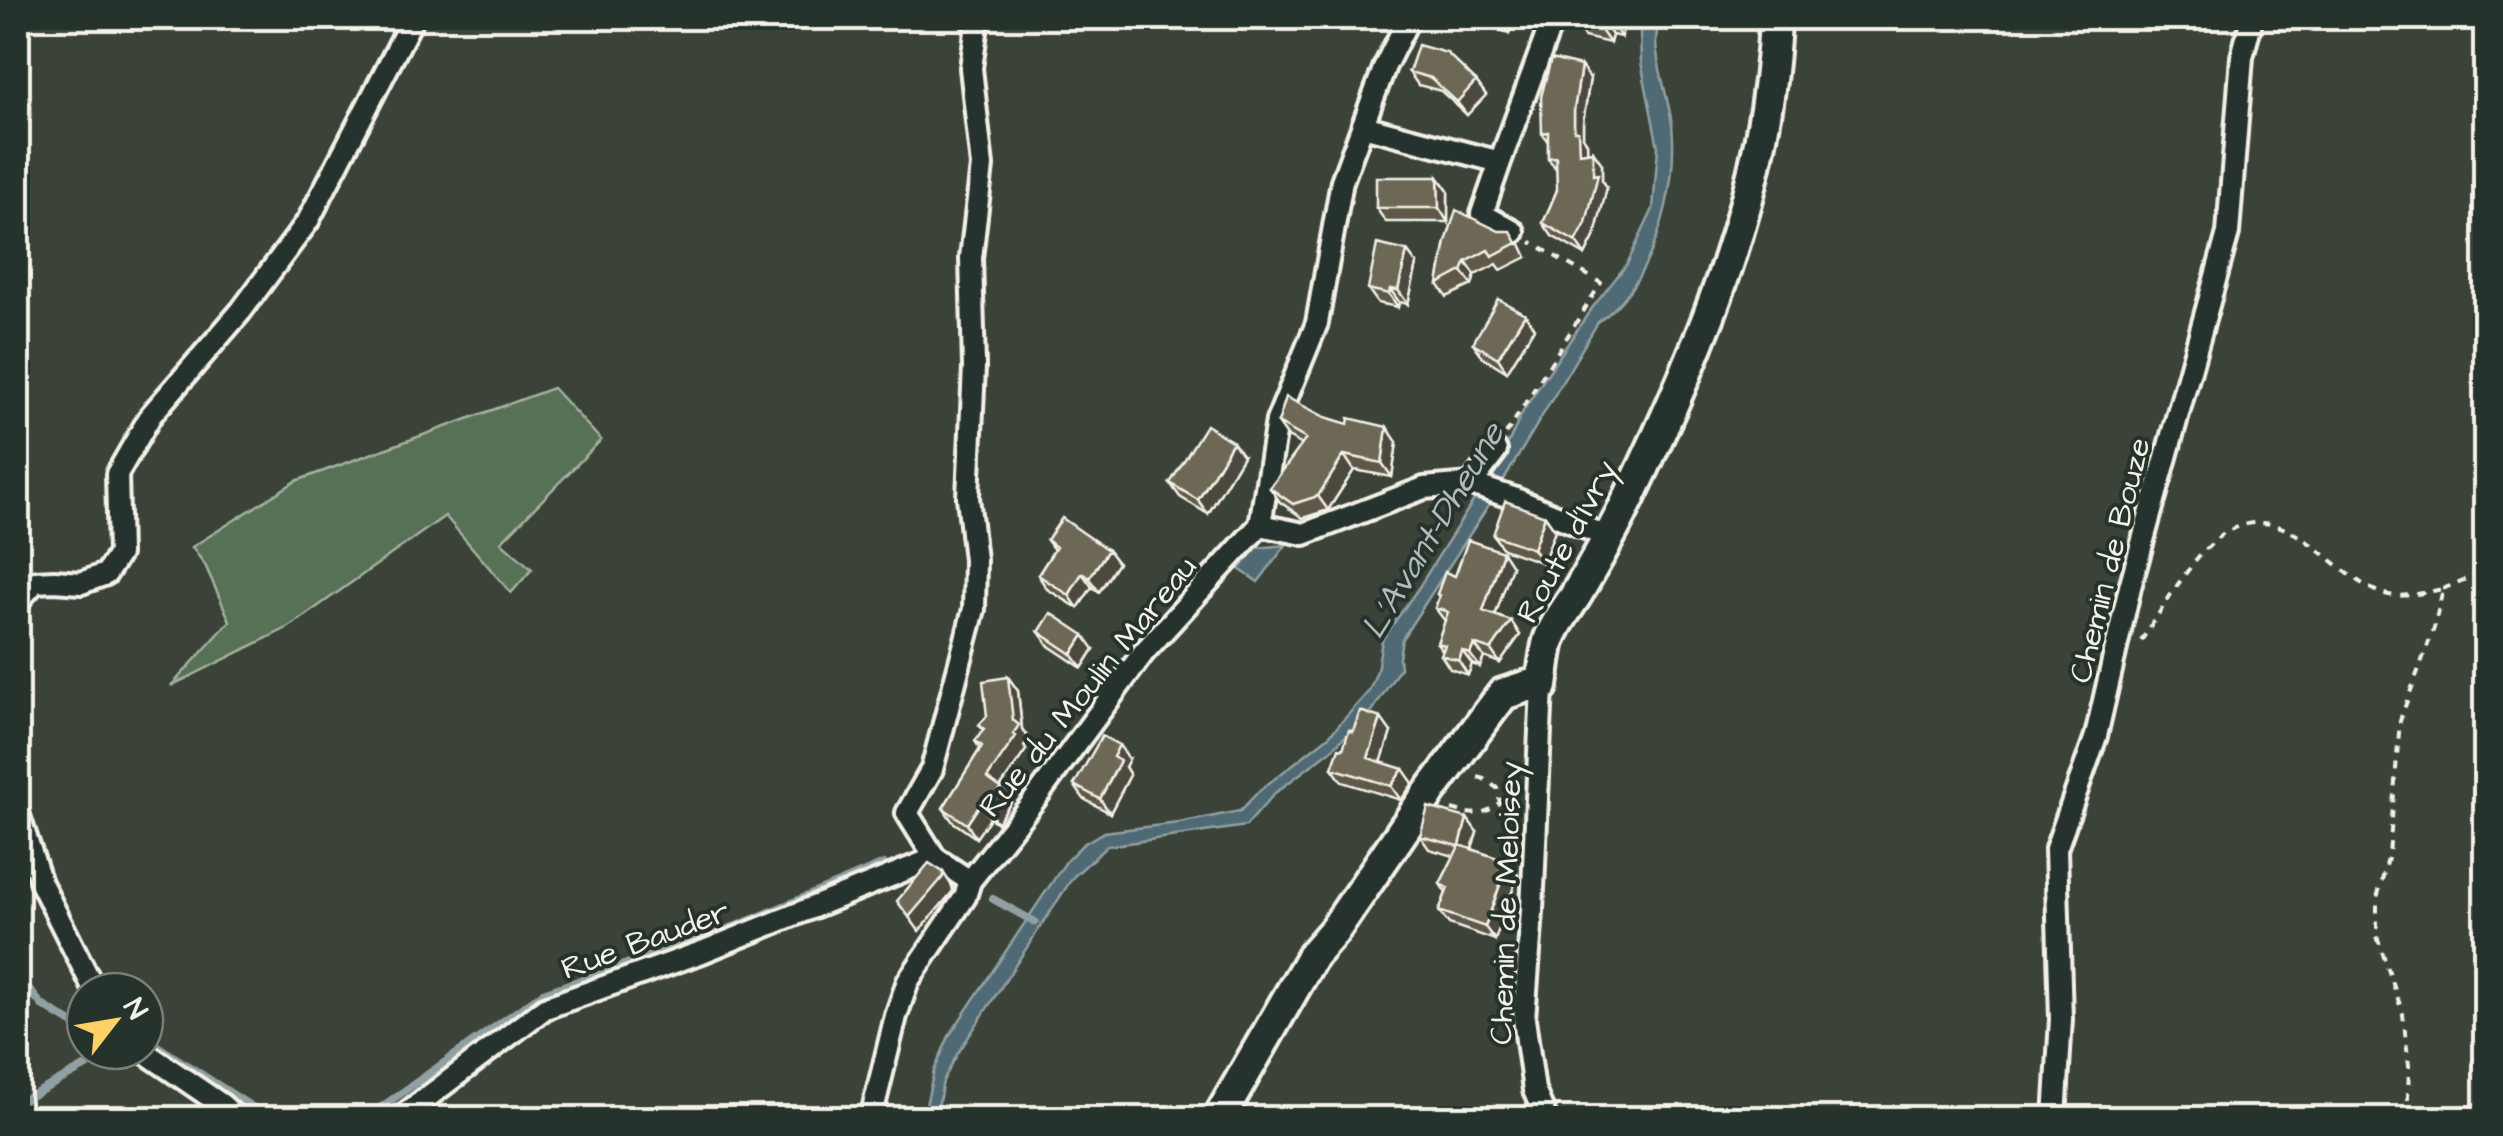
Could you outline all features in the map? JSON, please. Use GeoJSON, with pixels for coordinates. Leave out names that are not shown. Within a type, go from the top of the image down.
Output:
{"type":"FeatureCollection","features":[{"type":"Feature","properties":{"kind":"main road","name":"Route d'Ivry"},"geometry":{"type":"LineString","coordinates":[[1542,686],[1550,639],[1610,538],[1698,347],[1757,166],[1772,74],[1776,18]]}},
{"type":"Feature","properties":{"kind":"main road"},"geometry":{"type":"LineString","coordinates":[[1219,1118],[1313,955],[1334,931],[1444,772],[1503,694],[1542,686]]}},
{"type":"Feature","properties":{"kind":"street"},"geometry":{"type":"LineString","coordinates":[[18,601],[35,582],[81,583],[106,574],[119,554],[117,474],[150,415],[240,310],[308,221],[413,18]]}},
{"type":"Feature","properties":{"kind":"street"},"geometry":{"type":"LineString","coordinates":[[970,881],[935,858],[907,813],[932,768],[974,609],[975,560],[968,497],[974,367],[971,258],[982,166],[971,68],[978,18]]}},
{"type":"Feature","properties":{"kind":"street"},"geometry":{"type":"LineString","coordinates":[[1409,18],[1385,66],[1342,181],[1316,322],[1277,421],[1260,525],[1304,534],[1424,488],[1483,487],[1610,538]]}},
{"type":"Feature","properties":{"kind":"street"},"geometry":{"type":"LineString","coordinates":[[1514,232],[1482,214],[1553,18]]}},
{"type":"Feature","properties":{"kind":"street","name":"Chemin de Bouze"},"geometry":{"type":"LineString","coordinates":[[2055,1118],[2061,1018],[2056,849],[2096,736],[2130,588],[2228,232],[2242,57],[2252,18]]}},
{"type":"Feature","properties":{"kind":"street"},"geometry":{"type":"LineString","coordinates":[[1362,126],[1500,162]]}},
{"type":"Feature","properties":{"kind":"street"},"geometry":{"type":"LineString","coordinates":[[1483,487],[1496,452]]}},
{"type":"Feature","properties":{"kind":"street","name":"Rue du Moulin Mareau"},"geometry":{"type":"LineString","coordinates":[[871,1118],[908,981],[966,898],[970,881],[1144,652],[1260,525]]}},
{"type":"Feature","properties":{"kind":"street","name":"Chemin de Meloisey"},"geometry":{"type":"LineString","coordinates":[[1542,686],[1524,1019],[1534,1090],[1546,1118]]}},
{"type":"Feature","properties":{"kind":"street"},"geometry":{"type":"LineString","coordinates":[[18,813],[41,883],[85,971]]}},
{"type":"Feature","properties":{"kind":"street","name":"Rue Bauder"},"geometry":{"type":"LineString","coordinates":[[400,1118],[545,1008],[702,952],[935,858]]}},
{"type":"Feature","properties":{"kind":"street"},"geometry":{"type":"LineString","coordinates":[[165,1066],[236,1118]]}},
{"type":"Feature","properties":{"kind":"path"},"geometry":{"type":"LineString","coordinates":[[1496,452],[1602,283],[1514,232]]}},
{"type":"Feature","properties":{"kind":"path"},"geometry":{"type":"LineString","coordinates":[[2136,648],[2199,556],[2224,532],[2248,524],[2273,525],[2306,540],[2371,588],[2390,596],[2442,589],[2486,570]]}},
{"type":"Feature","properties":{"kind":"path"},"geometry":{"type":"LineString","coordinates":[[2403,1118],[2409,1066],[2403,1014],[2377,936],[2377,898],[2389,855],[2400,720],[2434,628],[2442,589]]}},
{"type":"Feature","properties":{"kind":"path"},"geometry":{"type":"LineString","coordinates":[[1423,801],[1470,814],[1489,812],[1500,802],[1497,788],[1482,778],[1444,772]]}},
{"type":"Feature","properties":{"kind":"green space"},"geometry":{"type":"Polygon","coordinates":[[[553,388],[601,440],[501,542],[532,569],[511,593],[445,516],[289,627],[171,686],[230,621],[205,565],[192,547],[296,481],[553,388]]]}},
{"type":"Feature","properties":{"kind":"water"},"geometry":{"type":"Polygon","coordinates":[[[1644,18],[1660,18],[1657,50],[1672,125],[1671,177],[1658,233],[1634,284],[1598,322],[1501,485],[1486,478],[1524,409],[1589,312],[1627,264],[1653,209],[1658,147],[1641,62],[1644,18]]]}},
{"type":"Feature","properties":{"kind":"water"},"geometry":{"type":"Polygon","coordinates":[[[1477,495],[1494,497],[1402,639],[1400,668],[1373,710],[1330,751],[1275,793],[1246,826],[1107,846],[1073,877],[958,1053],[943,1081],[936,1118],[923,1118],[934,1071],[949,1036],[1067,860],[1083,844],[1104,832],[1240,811],[1259,791],[1329,736],[1369,691],[1382,640],[1477,495]]]}},
{"type":"Feature","properties":{"kind":"water"},"geometry":{"type":"Polygon","coordinates":[[[1286,545],[1258,582],[1239,569],[1257,548],[1286,545]]]}},
{"type":"Feature","properties":{"kind":"building"},"geometry":{"type":"Polygon","coordinates":[[[1576,18],[1612,18],[1611,23],[1602,21],[1600,29],[1575,24],[1576,18]]]}},
{"type":"Feature","properties":{"kind":"building"},"geometry":{"type":"Polygon","coordinates":[[[1418,45],[1447,53],[1476,81],[1457,102],[1431,78],[1409,72],[1418,45]]]}},
{"type":"Feature","properties":{"kind":"building"},"geometry":{"type":"Polygon","coordinates":[[[1551,59],[1581,66],[1574,131],[1578,131],[1579,153],[1593,151],[1593,175],[1598,174],[1586,223],[1576,242],[1543,223],[1557,190],[1556,157],[1548,158],[1548,132],[1542,133],[1541,97],[1551,59]]]}},
{"type":"Feature","properties":{"kind":"building"},"geometry":{"type":"Polygon","coordinates":[[[1376,177],[1438,177],[1439,208],[1376,208],[1376,177]]]}},
{"type":"Feature","properties":{"kind":"building"},"geometry":{"type":"Polygon","coordinates":[[[1456,210],[1499,231],[1511,231],[1517,243],[1492,256],[1488,250],[1438,284],[1446,242],[1456,210]]]}},
{"type":"Feature","properties":{"kind":"building"},"geometry":{"type":"Polygon","coordinates":[[[1377,244],[1407,251],[1398,290],[1390,289],[1389,294],[1368,289],[1377,244]]]}},
{"type":"Feature","properties":{"kind":"building"},"geometry":{"type":"Polygon","coordinates":[[[1498,299],[1525,314],[1498,358],[1473,343],[1498,299]]]}},
{"type":"Feature","properties":{"kind":"building"},"geometry":{"type":"Polygon","coordinates":[[[1286,397],[1348,424],[1349,418],[1387,427],[1382,463],[1344,455],[1318,496],[1293,504],[1270,488],[1306,439],[1278,423],[1286,397]]]}},
{"type":"Feature","properties":{"kind":"building"},"geometry":{"type":"Polygon","coordinates":[[[1206,425],[1233,442],[1198,500],[1170,483],[1206,425]]]}},
{"type":"Feature","properties":{"kind":"building"},"geometry":{"type":"Polygon","coordinates":[[[1505,501],[1545,516],[1533,549],[1493,535],[1505,501]]]}},
{"type":"Feature","properties":{"kind":"building"},"geometry":{"type":"Polygon","coordinates":[[[1062,518],[1108,550],[1089,578],[1082,573],[1069,595],[1038,575],[1056,547],[1047,540],[1062,518]]]}},
{"type":"Feature","properties":{"kind":"building"},"geometry":{"type":"Polygon","coordinates":[[[1468,540],[1503,552],[1483,611],[1511,621],[1491,650],[1474,644],[1470,654],[1462,651],[1459,661],[1441,655],[1445,645],[1437,643],[1448,612],[1435,608],[1445,572],[1455,576],[1468,540]]]}},
{"type":"Feature","properties":{"kind":"building"},"geometry":{"type":"Polygon","coordinates":[[[1051,613],[1084,635],[1072,654],[1039,632],[1051,613]]]}},
{"type":"Feature","properties":{"kind":"building"},"geometry":{"type":"Polygon","coordinates":[[[1008,677],[1013,720],[1019,725],[1013,734],[1016,736],[987,778],[1001,788],[987,809],[980,804],[967,824],[943,808],[982,746],[975,741],[984,729],[979,725],[987,716],[983,681],[1008,677]]]}},
{"type":"Feature","properties":{"kind":"building"},"geometry":{"type":"Polygon","coordinates":[[[1360,711],[1381,718],[1368,758],[1403,769],[1391,786],[1332,768],[1360,711]]]}},
{"type":"Feature","properties":{"kind":"building"},"geometry":{"type":"Polygon","coordinates":[[[1102,736],[1119,745],[1113,757],[1120,761],[1100,799],[1074,785],[1102,736]]]}},
{"type":"Feature","properties":{"kind":"building"},"geometry":{"type":"Polygon","coordinates":[[[1428,807],[1467,818],[1460,845],[1508,862],[1485,927],[1439,911],[1448,888],[1440,884],[1459,846],[1420,836],[1428,807]]]}},
{"type":"Feature","properties":{"kind":"building"},"geometry":{"type":"Polygon","coordinates":[[[929,863],[943,872],[943,877],[909,917],[897,901],[929,863]]]}},
{"type":"Feature","properties":{"kind":"waterway"},"geometry":{"type":"LineString","coordinates":[[366,1118],[543,993],[739,925],[884,864]]}},
{"type":"Feature","properties":{"kind":"waterway"},"geometry":{"type":"LineString","coordinates":[[993,899],[1035,922]]}},
{"type":"Feature","properties":{"kind":"waterway"},"geometry":{"type":"LineString","coordinates":[[18,976],[42,1005],[65,1019]]}},
{"type":"Feature","properties":{"kind":"waterway"},"geometry":{"type":"LineString","coordinates":[[165,1051],[269,1118]]}},
{"type":"Feature","properties":{"kind":"waterway"},"geometry":{"type":"LineString","coordinates":[[18,1103],[77,1071]]}},
{"type":"Feature","properties":{"kind":"water label","name":"L'Avant-Dheune"},"geometry":{"type":"Point","coordinates":[1432,530]}}]}
